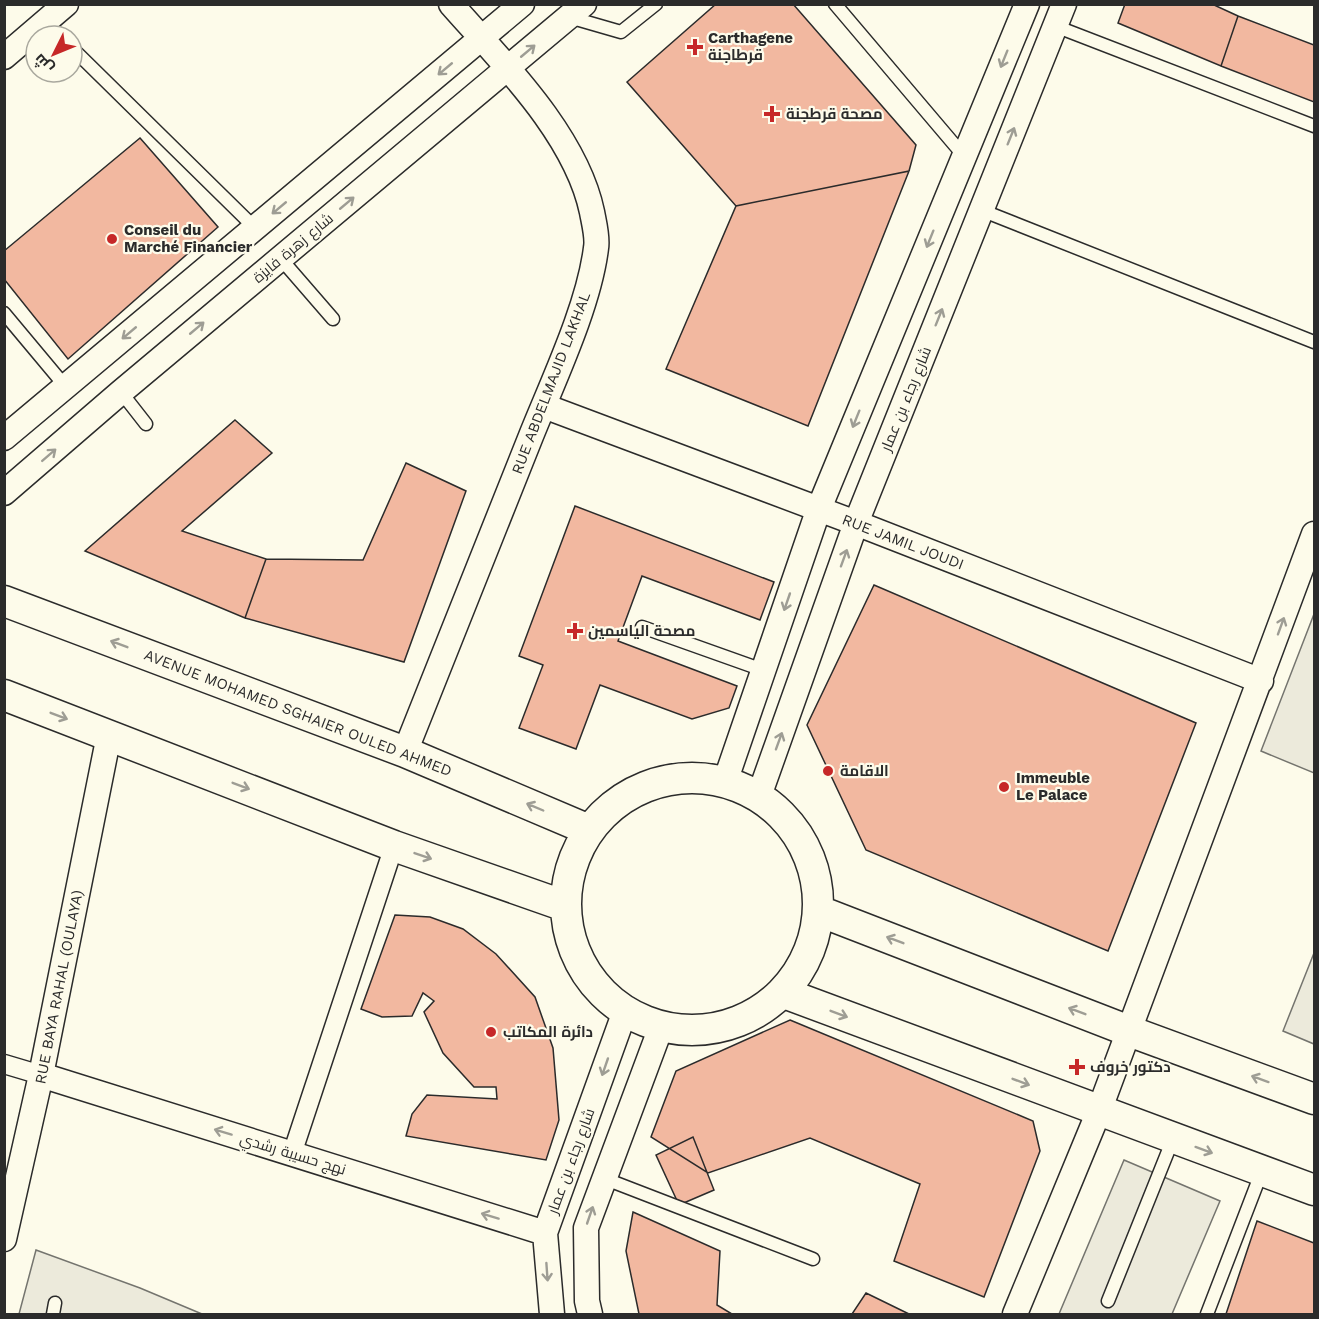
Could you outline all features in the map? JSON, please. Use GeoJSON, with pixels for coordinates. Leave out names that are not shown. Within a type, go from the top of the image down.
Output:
{"type":"FeatureCollection","features":[{"type":"Feature","properties":{"kind":"street"},"geometry":{"type":"LineString","coordinates":[[56,24],[66,4]]}},
{"type":"Feature","properties":{"kind":"street","name":"RUE ABDELMAJID LAKHAL"},"geometry":{"type":"LineString","coordinates":[[405,752],[544,406],[586,292],[597,246],[592,211],[580,176],[560,138],[507,68],[451,4]]}},
{"type":"Feature","properties":{"kind":"street"},"geometry":{"type":"LineString","coordinates":[[4,438],[522,4]]}},
{"type":"Feature","properties":{"kind":"street"},"geometry":{"type":"LineString","coordinates":[[725,782],[818,511],[1027,4]]}},
{"type":"Feature","properties":{"kind":"street","name":"شارع زهرة فايزة"},"geometry":{"type":"LineString","coordinates":[[4,493],[121,392],[577,11]]}},
{"type":"Feature","properties":{"kind":"street","name":"شارع رجاء بن عمار"},"geometry":{"type":"LineString","coordinates":[[759,796],[856,523],[1059,15]]}},
{"type":"Feature","properties":{"kind":"street"},"geometry":{"type":"LineString","coordinates":[[4,57],[24,46]]}},
{"type":"Feature","properties":{"kind":"street","name":"RUE JAMIL JOUDI"},"geometry":{"type":"LineString","coordinates":[[544,406],[818,511],[856,523],[1261,681]]}},
{"type":"Feature","properties":{"kind":"street"},"geometry":{"type":"LineString","coordinates":[[1015,1314],[1099,1111],[1314,534]]}},
{"type":"Feature","properties":{"kind":"street","name":"AVENUE MOHAMED SGHAIER OULED AHMED"},"geometry":{"type":"LineString","coordinates":[[4,601],[405,752],[589,830]]}},
{"type":"Feature","properties":{"kind":"street"},"geometry":{"type":"LineString","coordinates":[[4,695],[394,846],[566,906]]}},
{"type":"Feature","properties":{"kind":"street","name":"RUE BAYA RAHAL (OULAYA)"},"geometry":{"type":"LineString","coordinates":[[4,1239],[41,1076],[109,735]]}},
{"type":"Feature","properties":{"kind":"street"},"geometry":{"type":"LineString","coordinates":[[686,778],[725,782],[759,796],[792,826],[813,866],[819,911],[809,955],[784,993],[748,1019],[705,1031],[661,1027],[625,1011],[594,984],[573,947],[566,906],[571,866],[589,830],[616,803],[649,785],[686,778]]}},
{"type":"Feature","properties":{"kind":"street"},"geometry":{"type":"LineString","coordinates":[[292,1154],[394,846]]}},
{"type":"Feature","properties":{"kind":"street"},"geometry":{"type":"LineString","coordinates":[[819,911],[1129,1031],[1314,1099]]}},
{"type":"Feature","properties":{"kind":"street"},"geometry":{"type":"LineString","coordinates":[[784,993],[1314,1190]]}},
{"type":"Feature","properties":{"kind":"street","name":"شارع رجاء بن عمار"},"geometry":{"type":"LineString","coordinates":[[552,1314],[545,1233],[625,1011]]}},
{"type":"Feature","properties":{"kind":"street"},"geometry":{"type":"LineString","coordinates":[[590,1314],[587,1301],[586,1228],[661,1027]]}},
{"type":"Feature","properties":{"kind":"street"},"geometry":{"type":"LineString","coordinates":[[4,1064],[41,1076]]}},
{"type":"Feature","properties":{"kind":"street","name":"نهج حسيبة رشدي"},"geometry":{"type":"LineString","coordinates":[[41,1076],[545,1233]]}},
{"type":"Feature","properties":{"kind":"lane"},"geometry":{"type":"LineString","coordinates":[[577,11],[621,32],[656,4]]}},
{"type":"Feature","properties":{"kind":"lane"},"geometry":{"type":"LineString","coordinates":[[835,4],[964,156]]}},
{"type":"Feature","properties":{"kind":"lane"},"geometry":{"type":"LineString","coordinates":[[1059,15],[1314,126]]}},
{"type":"Feature","properties":{"kind":"lane"},"geometry":{"type":"LineString","coordinates":[[84,60],[255,228]]}},
{"type":"Feature","properties":{"kind":"lane"},"geometry":{"type":"LineString","coordinates":[[981,210],[1314,342]]}},
{"type":"Feature","properties":{"kind":"lane"},"geometry":{"type":"LineString","coordinates":[[281,258],[333,319]]}},
{"type":"Feature","properties":{"kind":"lane"},"geometry":{"type":"LineString","coordinates":[[4,313],[65,386]]}},
{"type":"Feature","properties":{"kind":"lane"},"geometry":{"type":"LineString","coordinates":[[121,392],[146,424]]}},
{"type":"Feature","properties":{"kind":"lane"},"geometry":{"type":"LineString","coordinates":[[642,627],[763,670]]}},
{"type":"Feature","properties":{"kind":"lane"},"geometry":{"type":"LineString","coordinates":[[1108,1301],[1173,1138]]}},
{"type":"Feature","properties":{"kind":"lane"},"geometry":{"type":"LineString","coordinates":[[1207,1314],[1262,1171]]}},
{"type":"Feature","properties":{"kind":"lane"},"geometry":{"type":"LineString","coordinates":[[603,1178],[813,1258]]}},
{"type":"Feature","properties":{"kind":"shaded area"},"geometry":{"type":"Polygon","coordinates":[[[1314,614],[1314,773],[1261,751],[1314,614]]]}},
{"type":"Feature","properties":{"kind":"shaded area"},"geometry":{"type":"Polygon","coordinates":[[[1314,953],[1314,1044],[1283,1031],[1314,953]]]}},
{"type":"Feature","properties":{"kind":"shaded area"},"geometry":{"type":"Polygon","coordinates":[[[1124,1160],[1220,1201],[1172,1314],[1059,1314],[1124,1160]]]}},
{"type":"Feature","properties":{"kind":"shaded area"},"geometry":{"type":"Polygon","coordinates":[[[36,1250],[140,1288],[202,1314],[19,1314],[36,1250]]]}},
{"type":"Feature","properties":{"kind":"building","name":"مصحة قرطجنة"},"geometry":{"type":"Polygon","coordinates":[[[716,4],[793,4],[916,145],[909,171],[736,206],[627,82],[716,4]]]}},
{"type":"Feature","properties":{"kind":"building"},"geometry":{"type":"Polygon","coordinates":[[[1125,4],[1212,4],[1238,16],[1221,66],[1118,23],[1125,4]]]}},
{"type":"Feature","properties":{"kind":"building"},"geometry":{"type":"Polygon","coordinates":[[[1238,16],[1314,45],[1314,102],[1221,66],[1238,16]]]}},
{"type":"Feature","properties":{"kind":"building","name":"Conseil du Marché Financier"},"geometry":{"type":"Polygon","coordinates":[[[140,138],[218,227],[68,359],[4,279],[4,251],[140,138]]]}},
{"type":"Feature","properties":{"kind":"building"},"geometry":{"type":"Polygon","coordinates":[[[909,171],[808,426],[666,369],[736,206],[909,171]]]}},
{"type":"Feature","properties":{"kind":"building"},"geometry":{"type":"Polygon","coordinates":[[[235,420],[272,453],[182,531],[266,559],[245,618],[85,551],[235,420]]]}},
{"type":"Feature","properties":{"kind":"building"},"geometry":{"type":"Polygon","coordinates":[[[406,463],[466,491],[404,662],[245,618],[266,559],[363,560],[406,463]]]}},
{"type":"Feature","properties":{"kind":"building","name":"مصحة الياسمين"},"geometry":{"type":"Polygon","coordinates":[[[575,506],[774,582],[760,620],[642,576],[618,641],[737,686],[729,708],[692,719],[600,685],[576,749],[519,728],[543,665],[519,656],[575,506]]]}},
{"type":"Feature","properties":{"kind":"building","name":"Immeuble Le Palace"},"geometry":{"type":"Polygon","coordinates":[[[874,585],[1196,723],[1108,951],[866,850],[807,725],[874,585]]]}},
{"type":"Feature","properties":{"kind":"building","name":"دائرة المكاتب"},"geometry":{"type":"Polygon","coordinates":[[[395,915],[430,917],[463,929],[496,954],[535,997],[553,1048],[559,1120],[546,1160],[406,1136],[412,1114],[427,1095],[497,1099],[496,1087],[474,1087],[443,1053],[424,1012],[434,1001],[423,993],[412,1016],[382,1017],[361,1009],[395,915]]]}},
{"type":"Feature","properties":{"kind":"building"},"geometry":{"type":"Polygon","coordinates":[[[790,1020],[1033,1121],[1040,1151],[984,1297],[894,1261],[920,1184],[810,1138],[708,1173],[651,1137],[676,1071],[790,1020]]]}},
{"type":"Feature","properties":{"kind":"building"},"geometry":{"type":"Polygon","coordinates":[[[693,1137],[714,1190],[679,1205],[656,1155],[693,1137]]]}},
{"type":"Feature","properties":{"kind":"building"},"geometry":{"type":"Polygon","coordinates":[[[633,1212],[720,1251],[717,1305],[732,1314],[639,1314],[626,1251],[633,1212]]]}},
{"type":"Feature","properties":{"kind":"building"},"geometry":{"type":"Polygon","coordinates":[[[1257,1221],[1314,1243],[1314,1314],[1226,1314],[1257,1221]]]}},
{"type":"Feature","properties":{"kind":"building"},"geometry":{"type":"Polygon","coordinates":[[[866,1293],[909,1314],[852,1314],[866,1293]]]}},
{"type":"Feature","properties":{"kind":"place","name":"Carthagene قرطاجنة"},"geometry":{"type":"Point","coordinates":[695,47]}},
{"type":"Feature","properties":{"kind":"place","name":"مصحة قرطجنة"},"geometry":{"type":"Point","coordinates":[772,114]}},
{"type":"Feature","properties":{"kind":"place","name":"Conseil du Marché Financier"},"geometry":{"type":"Point","coordinates":[112,239]}},
{"type":"Feature","properties":{"kind":"place","name":"مصحة الياسمين"},"geometry":{"type":"Point","coordinates":[575,631]}},
{"type":"Feature","properties":{"kind":"place","name":"الاقامة"},"geometry":{"type":"Point","coordinates":[828,771]}},
{"type":"Feature","properties":{"kind":"place","name":"Immeuble Le Palace"},"geometry":{"type":"Point","coordinates":[1004,787]}},
{"type":"Feature","properties":{"kind":"place","name":"دائرة المكاتب"},"geometry":{"type":"Point","coordinates":[491,1032]}},
{"type":"Feature","properties":{"kind":"place","name":"دكتور خروف"},"geometry":{"type":"Point","coordinates":[1077,1067]}}]}
